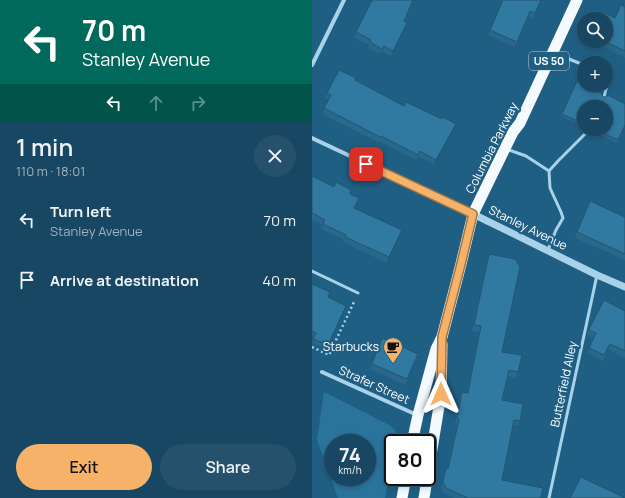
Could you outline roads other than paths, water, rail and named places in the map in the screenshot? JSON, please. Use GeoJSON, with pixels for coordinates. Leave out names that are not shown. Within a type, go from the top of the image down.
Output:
{"type":"FeatureCollection","features":[{"type":"Feature","properties":{"kind":"highway","name":"Columbia Parkway"},"geometry":{"type":"LineString","coordinates":[[414,434],[436,349],[442,337],[473,214],[513,132],[520,123],[577,0]]}},
{"type":"Feature","properties":{"kind":"highway","name":"Columbia Parkway"},"geometry":{"type":"LineString","coordinates":[[424,498],[441,394],[442,337]]}},
{"type":"Feature","properties":{"kind":"highway"},"geometry":{"type":"LineString","coordinates":[[402,498],[404,486]]}},
{"type":"Feature","properties":{"kind":"street"},"geometry":{"type":"LineString","coordinates":[[312,66],[344,0]]}},
{"type":"Feature","properties":{"kind":"street","name":"Stanley Avenue"},"geometry":{"type":"LineString","coordinates":[[312,138],[625,287]]}},
{"type":"Feature","properties":{"kind":"street","name":"Strafer Street"},"geometry":{"type":"LineString","coordinates":[[322,372],[418,415]]}},
{"type":"Feature","properties":{"kind":"lane"},"geometry":{"type":"LineString","coordinates":[[553,52],[577,62]]}},
{"type":"Feature","properties":{"kind":"lane"},"geometry":{"type":"LineString","coordinates":[[604,97],[605,92]]}},
{"type":"Feature","properties":{"kind":"lane"},"geometry":{"type":"LineString","coordinates":[[548,250],[556,230],[563,218],[550,188],[549,171],[583,136]]}},
{"type":"Feature","properties":{"kind":"lane"},"geometry":{"type":"LineString","coordinates":[[505,149],[526,156],[549,171]]}},
{"type":"Feature","properties":{"kind":"lane"},"geometry":{"type":"LineString","coordinates":[[312,271],[358,293]]}},
{"type":"Feature","properties":{"kind":"lane","name":"Butterfield Alley"},"geometry":{"type":"LineString","coordinates":[[549,498],[597,274]]}},
{"type":"Feature","properties":{"kind":"place","name":"Starbucks"},"geometry":{"type":"Point","coordinates":[393,364]}}]}
